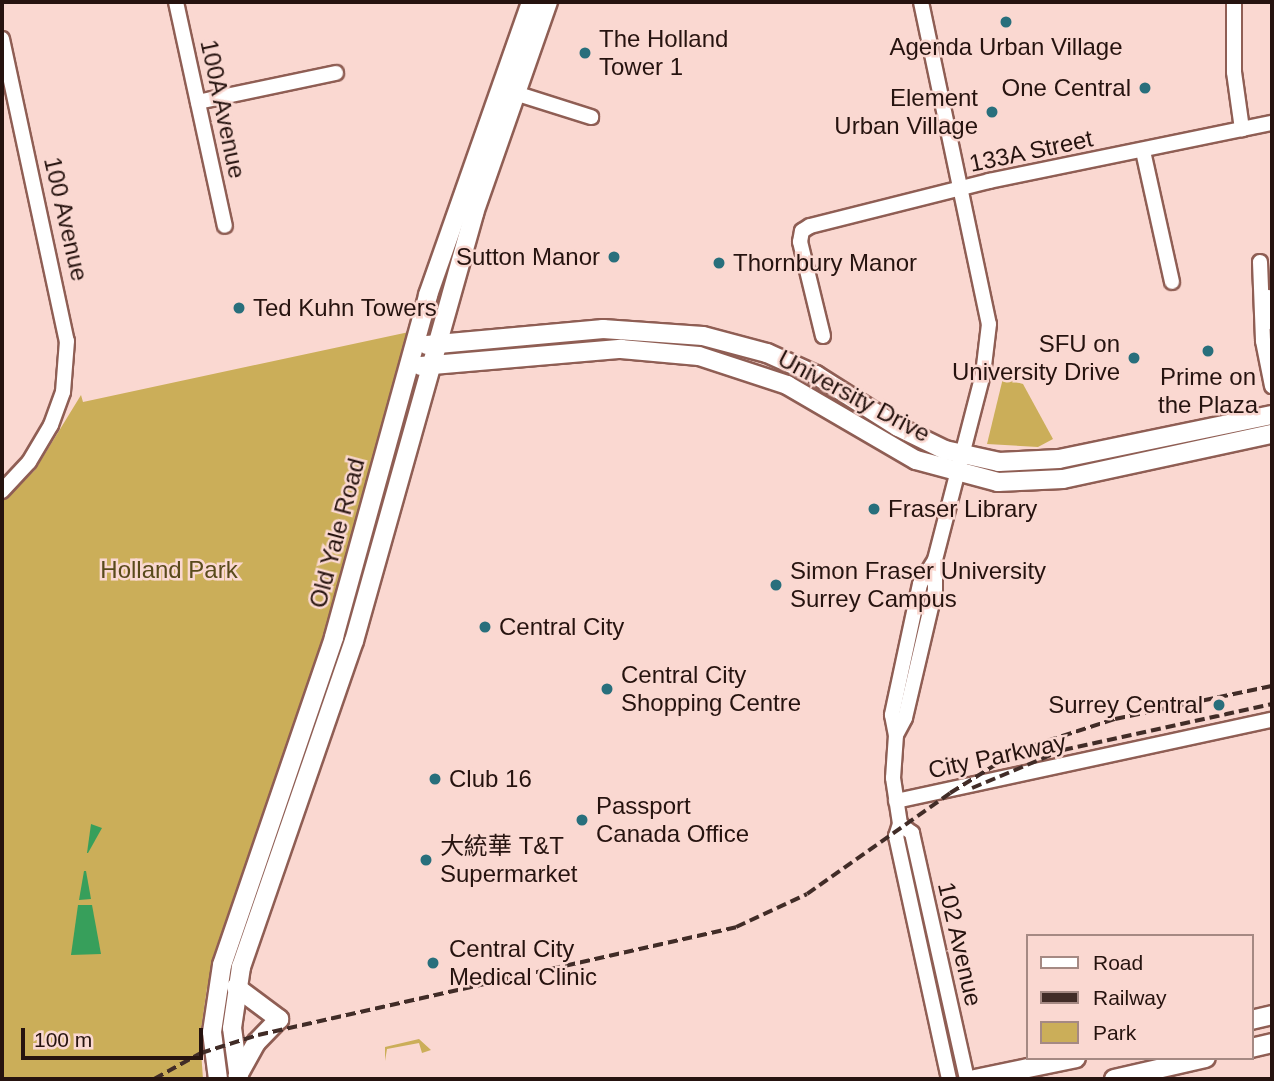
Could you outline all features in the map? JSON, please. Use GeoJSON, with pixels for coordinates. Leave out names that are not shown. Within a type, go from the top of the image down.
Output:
{"type":"FeatureCollection","features":[{"type":"Feature","properties":{"kind":"main road","name":"Old Yale Road"},"geometry":{"type":"LineString","coordinates":[[219,1079],[212,1032],[219,975],[323,672],[413,346],[456,208],[531,2]]}},
{"type":"Feature","properties":{"kind":"main road","name":"Old Yale Road"},"geometry":{"type":"LineString","coordinates":[[239,1078],[232,1028],[236,987],[341,682],[435,344],[515,93],[548,2]]}},
{"type":"Feature","properties":{"kind":"main road","name":"University Drive"},"geometry":{"type":"LineString","coordinates":[[413,346],[627,328],[703,336],[767,353],[833,384],[911,434],[962,455],[999,462],[1045,461],[1272,415]]}},
{"type":"Feature","properties":{"kind":"main road"},"geometry":{"type":"LineString","coordinates":[[563,353],[627,328]]}},
{"type":"Feature","properties":{"kind":"main road","name":"University Drive"},"geometry":{"type":"LineString","coordinates":[[408,368],[563,353],[656,350],[739,366],[808,395],[903,454],[957,474],[998,482],[1048,481],[1272,434]]}},
{"type":"Feature","properties":{"kind":"main road"},"geometry":{"type":"LineString","coordinates":[[323,672],[341,682]]}},
{"type":"Feature","properties":{"kind":"main road"},"geometry":{"type":"LineString","coordinates":[[236,987],[279,1019],[256,1043],[239,1078]]}},
{"type":"Feature","properties":{"kind":"main road"},"geometry":{"type":"LineString","coordinates":[[1253,1020],[1272,1015]]}},
{"type":"Feature","properties":{"kind":"main road"},"geometry":{"type":"LineString","coordinates":[[1253,1048],[1272,1043]]}},
{"type":"Feature","properties":{"kind":"main road"},"geometry":{"type":"LineString","coordinates":[[975,1079],[1066,1060]]}},
{"type":"Feature","properties":{"kind":"main road"},"geometry":{"type":"LineString","coordinates":[[1114,1079],[1197,1060]]}},
{"type":"Feature","properties":{"kind":"street","name":"100A Avenue"},"geometry":{"type":"LineString","coordinates":[[176,2],[225,226]]}},
{"type":"Feature","properties":{"kind":"street","name":"102 Avenue"},"geometry":{"type":"LineString","coordinates":[[921,2],[963,189],[989,324],[983,374],[934,559],[936,583],[905,718],[896,735],[892,773],[901,824],[896,836],[949,1079]]}},
{"type":"Feature","properties":{"kind":"street"},"geometry":{"type":"LineString","coordinates":[[1234,2],[1233,62],[1242,129]]}},
{"type":"Feature","properties":{"kind":"street","name":"100 Avenue"},"geometry":{"type":"LineString","coordinates":[[2,39],[66,324],[67,360],[57,410],[29,462],[2,491]]}},
{"type":"Feature","properties":{"kind":"street"},"geometry":{"type":"LineString","coordinates":[[509,61],[515,93],[591,117]]}},
{"type":"Feature","properties":{"kind":"street"},"geometry":{"type":"LineString","coordinates":[[198,102],[336,74]]}},
{"type":"Feature","properties":{"kind":"street","name":"133A Street"},"geometry":{"type":"LineString","coordinates":[[823,336],[802,231],[963,189],[1272,122]]}},
{"type":"Feature","properties":{"kind":"street"},"geometry":{"type":"LineString","coordinates":[[1143,151],[1172,282]]}},
{"type":"Feature","properties":{"kind":"street"},"geometry":{"type":"LineString","coordinates":[[1272,323],[1260,262],[1263,341],[1272,386]]}},
{"type":"Feature","properties":{"kind":"street","name":"City Parkway"},"geometry":{"type":"LineString","coordinates":[[896,801],[1272,720]]}},
{"type":"Feature","properties":{"kind":"street","name":"102 Avenue"},"geometry":{"type":"LineString","coordinates":[[901,824],[912,833],[967,1079]]}},
{"type":"Feature","properties":{"kind":"green space","name":"Holland Park"},"geometry":{"type":"Polygon","coordinates":[[[409,332],[323,648],[207,988],[200,1037],[203,1079],[2,1079],[2,502],[35,470],[81,395],[83,402],[409,332]]]}},
{"type":"Feature","properties":{"kind":"green space"},"geometry":{"type":"Polygon","coordinates":[[[1003,378],[1023,384],[1053,439],[1038,447],[987,444],[1003,378]]]}},
{"type":"Feature","properties":{"kind":"green space"},"geometry":{"type":"Polygon","coordinates":[[[419,1039],[431,1050],[422,1053],[419,1043],[387,1049],[385,1061],[385,1047],[419,1039]]]}},
{"type":"Feature","properties":{"kind":"shaded area"},"geometry":{"type":"Polygon","coordinates":[[[91,824],[102,828],[87,853],[91,824]]]}},
{"type":"Feature","properties":{"kind":"shaded area"},"geometry":{"type":"Polygon","coordinates":[[[84,871],[91,899],[79,900],[84,871]]]}},
{"type":"Feature","properties":{"kind":"shaded area"},"geometry":{"type":"Polygon","coordinates":[[[78,905],[92,905],[101,954],[71,955],[78,905]]]}},
{"type":"Feature","properties":{"kind":"railway"},"geometry":{"type":"LineString","coordinates":[[154,1079],[201,1053],[258,1035],[736,927],[807,894],[950,793],[1019,750],[1115,719],[1272,686]]}},
{"type":"Feature","properties":{"kind":"railway"},"geometry":{"type":"LineString","coordinates":[[972,788],[1063,750],[1272,704]]}},
{"type":"Feature","properties":{"kind":"place","name":"Agenda Urban Village"},"geometry":{"type":"Point","coordinates":[1006,22]}},
{"type":"Feature","properties":{"kind":"place","name":"The Holland Tower 1"},"geometry":{"type":"Point","coordinates":[585,53]}},
{"type":"Feature","properties":{"kind":"place","name":"One Central"},"geometry":{"type":"Point","coordinates":[1145,88]}},
{"type":"Feature","properties":{"kind":"place","name":"Element Urban Village"},"geometry":{"type":"Point","coordinates":[992,112]}},
{"type":"Feature","properties":{"kind":"place","name":"Sutton Manor"},"geometry":{"type":"Point","coordinates":[614,257]}},
{"type":"Feature","properties":{"kind":"place","name":"Thornbury Manor"},"geometry":{"type":"Point","coordinates":[719,263]}},
{"type":"Feature","properties":{"kind":"place","name":"Ted Kuhn Towers"},"geometry":{"type":"Point","coordinates":[239,308]}},
{"type":"Feature","properties":{"kind":"place","name":"Prime on the Plaza"},"geometry":{"type":"Point","coordinates":[1208,351]}},
{"type":"Feature","properties":{"kind":"place","name":"SFU on University Drive"},"geometry":{"type":"Point","coordinates":[1134,358]}},
{"type":"Feature","properties":{"kind":"place","name":"Fraser Library"},"geometry":{"type":"Point","coordinates":[874,509]}},
{"type":"Feature","properties":{"kind":"place","name":"Simon Fraser University Surrey Campus"},"geometry":{"type":"Point","coordinates":[776,585]}},
{"type":"Feature","properties":{"kind":"place","name":"Central City"},"geometry":{"type":"Point","coordinates":[485,627]}},
{"type":"Feature","properties":{"kind":"place","name":"Central City Shopping Centre"},"geometry":{"type":"Point","coordinates":[607,689]}},
{"type":"Feature","properties":{"kind":"place","name":"Surrey Central"},"geometry":{"type":"Point","coordinates":[1219,705]}},
{"type":"Feature","properties":{"kind":"place","name":"Club 16"},"geometry":{"type":"Point","coordinates":[435,779]}},
{"type":"Feature","properties":{"kind":"place","name":"Passport Canada Office"},"geometry":{"type":"Point","coordinates":[582,820]}},
{"type":"Feature","properties":{"kind":"place","name":"大統華 T&T Supermarket"},"geometry":{"type":"Point","coordinates":[426,860]}},
{"type":"Feature","properties":{"kind":"place","name":"Central City Medical Clinic"},"geometry":{"type":"Point","coordinates":[433,963]}}]}
